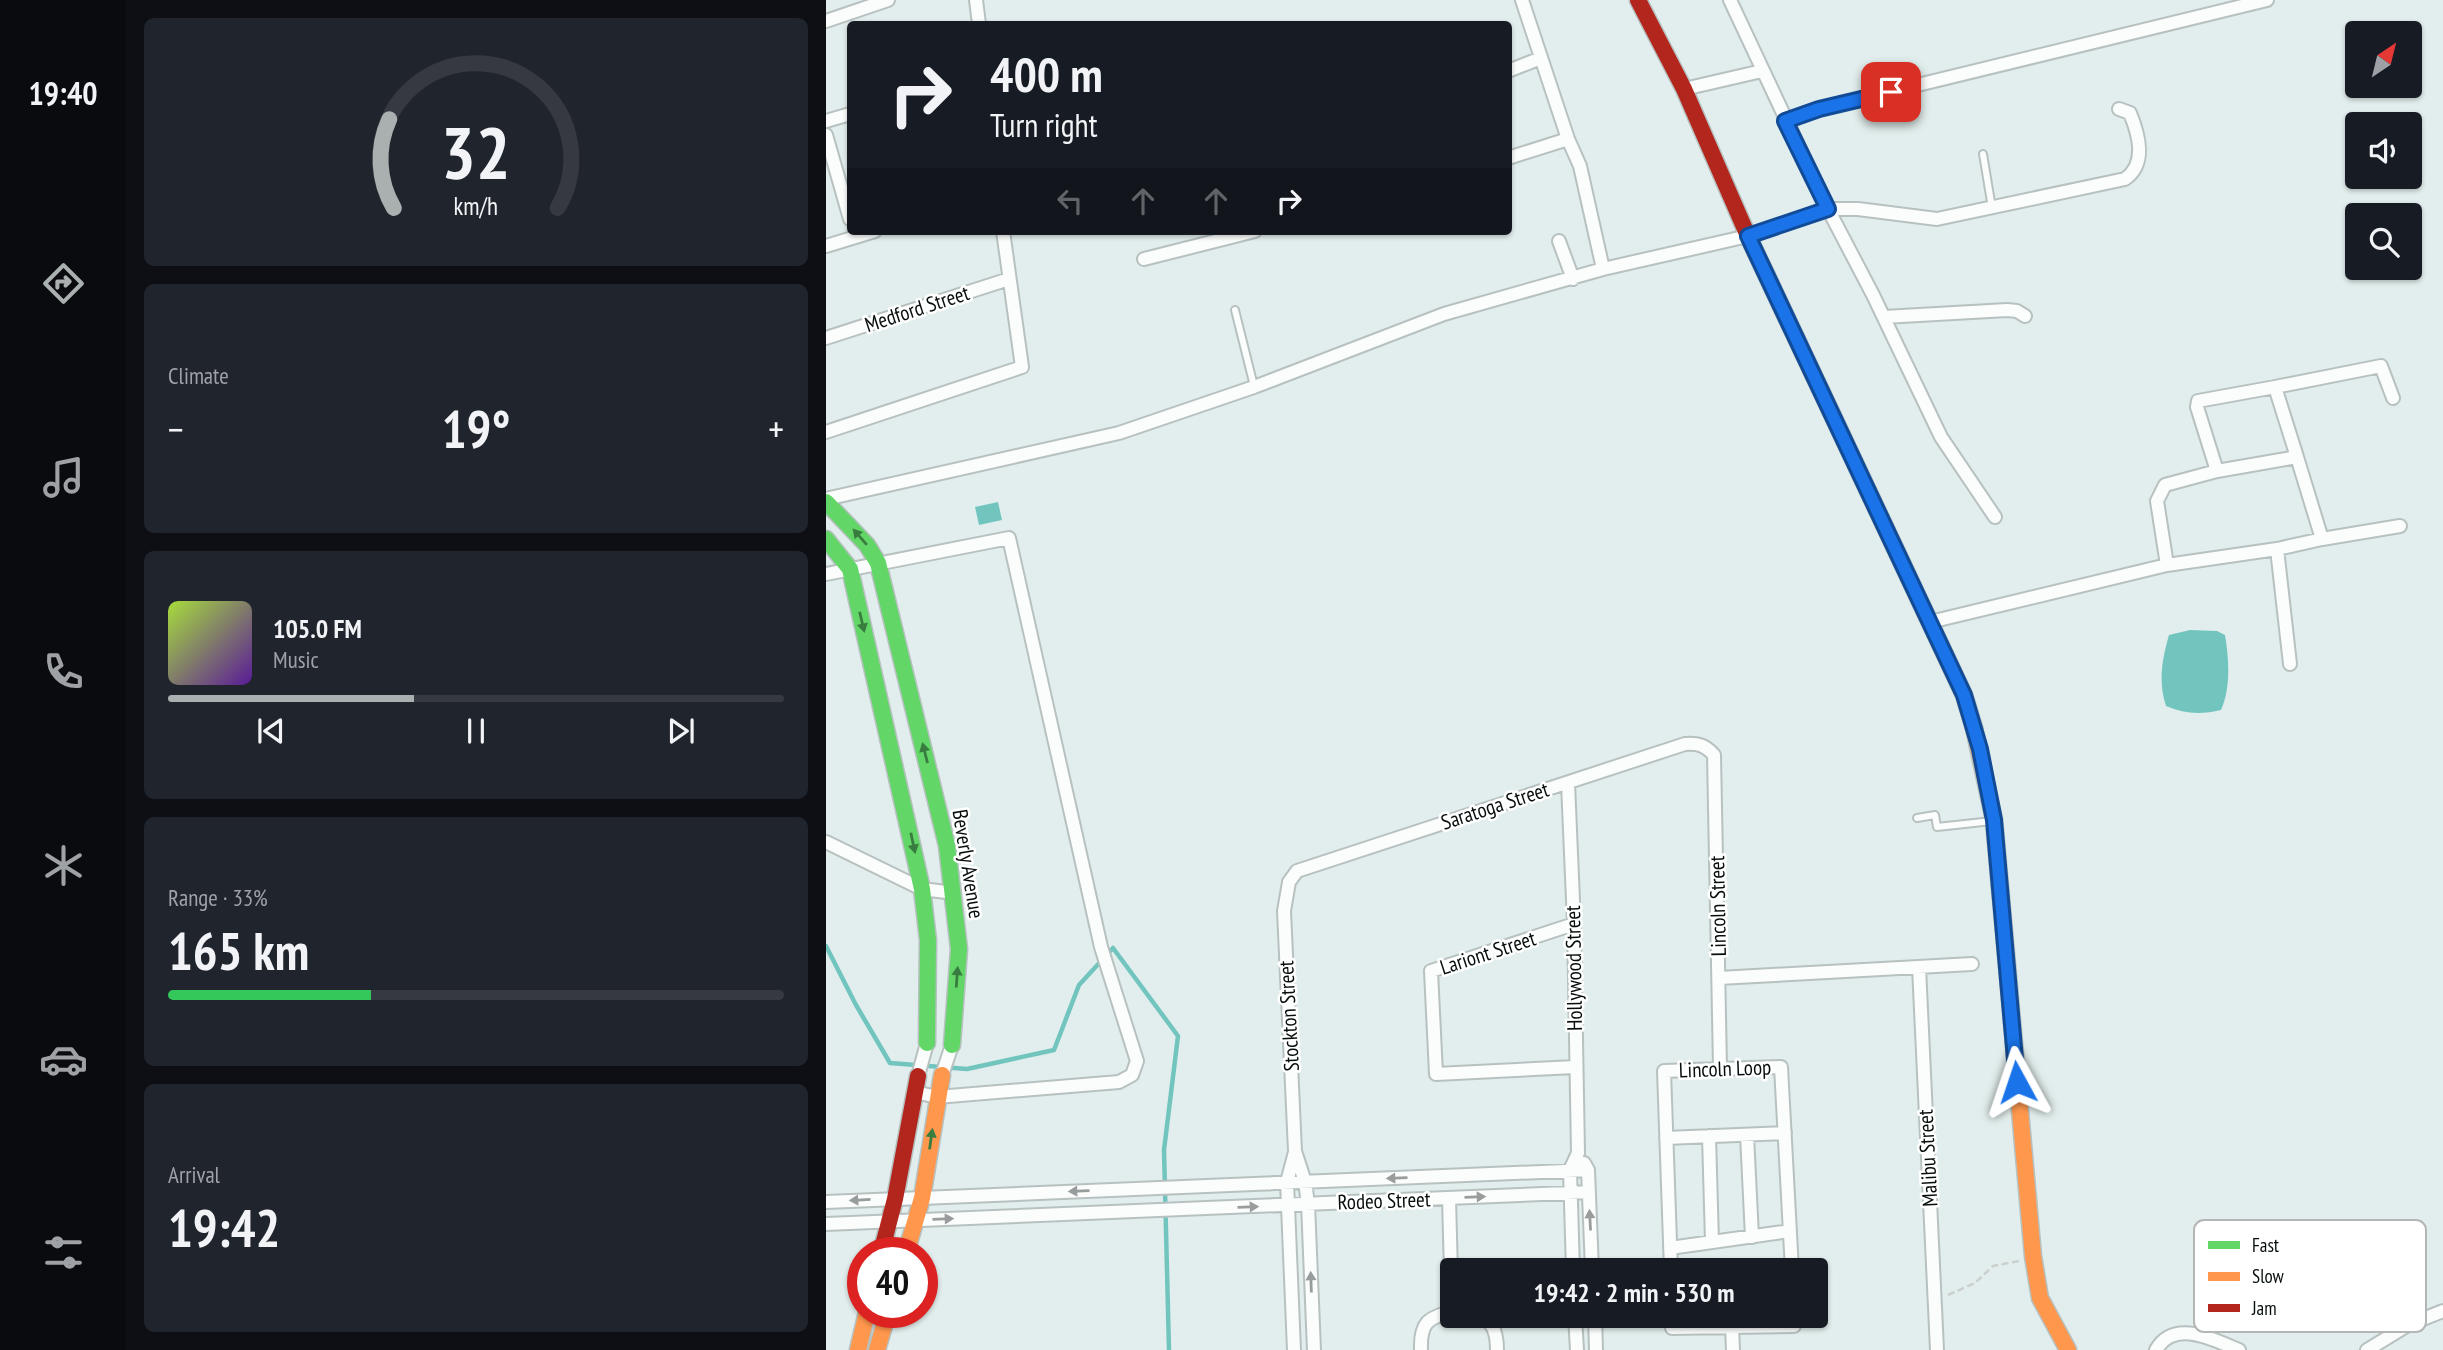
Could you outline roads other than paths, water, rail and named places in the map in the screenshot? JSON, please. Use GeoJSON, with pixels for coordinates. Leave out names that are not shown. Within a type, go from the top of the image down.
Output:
{"type":"FeatureCollection","features":[{"type":"Feature","properties":{"kind":"street"},"geometry":{"type":"LineString","coordinates":[[826,21],[888,0]]}},
{"type":"Feature","properties":{"kind":"street"},"geometry":{"type":"LineString","coordinates":[[976,0],[979,21]]}},
{"type":"Feature","properties":{"kind":"street"},"geometry":{"type":"LineString","coordinates":[[1522,0],[1586,185],[1603,269]]}},
{"type":"Feature","properties":{"kind":"street"},"geometry":{"type":"LineString","coordinates":[[1638,0],[1684,89],[1748,236],[1964,695],[1980,749],[1994,820],[2033,1256],[2040,1298],[2068,1350]]}},
{"type":"Feature","properties":{"kind":"street"},"geometry":{"type":"LineString","coordinates":[[1730,0],[1785,121],[1941,437],[1995,517]]}},
{"type":"Feature","properties":{"kind":"street"},"geometry":{"type":"LineString","coordinates":[[1785,121],[1819,109],[2267,0]]}},
{"type":"Feature","properties":{"kind":"street"},"geometry":{"type":"LineString","coordinates":[[1512,69],[1541,58]]}},
{"type":"Feature","properties":{"kind":"street"},"geometry":{"type":"LineString","coordinates":[[1684,89],[1762,71]]}},
{"type":"Feature","properties":{"kind":"street"},"geometry":{"type":"LineString","coordinates":[[826,500],[1119,433],[1254,387],[1444,314],[1603,269],[1748,236],[1828,209],[1858,209],[1937,219],[2112,183],[2134,173],[2141,155],[2130,113],[2119,109]]}},
{"type":"Feature","properties":{"kind":"street"},"geometry":{"type":"LineString","coordinates":[[826,121],[847,115]]}},
{"type":"Feature","properties":{"kind":"street"},"geometry":{"type":"LineString","coordinates":[[826,135],[847,208]]}},
{"type":"Feature","properties":{"kind":"street"},"geometry":{"type":"LineString","coordinates":[[1512,157],[1568,139]]}},
{"type":"Feature","properties":{"kind":"street"},"geometry":{"type":"LineString","coordinates":[[826,246],[853,235]]}},
{"type":"Feature","properties":{"kind":"street"},"geometry":{"type":"LineString","coordinates":[[826,432],[1022,367],[1004,235]]}},
{"type":"Feature","properties":{"kind":"street"},"geometry":{"type":"LineString","coordinates":[[1144,259],[1239,235]]}},
{"type":"Feature","properties":{"kind":"street"},"geometry":{"type":"LineString","coordinates":[[1559,241],[1573,279]]}},
{"type":"Feature","properties":{"kind":"street","name":"Medford Street"},"geometry":{"type":"LineString","coordinates":[[826,338],[1009,279]]}},
{"type":"Feature","properties":{"kind":"street"},"geometry":{"type":"LineString","coordinates":[[1884,317],[2007,310],[2017,311],[2025,316]]}},
{"type":"Feature","properties":{"kind":"street"},"geometry":{"type":"LineString","coordinates":[[2217,471],[2197,407],[2198,401],[2381,366],[2393,398]]}},
{"type":"Feature","properties":{"kind":"street"},"geometry":{"type":"LineString","coordinates":[[2275,387],[2322,539]]}},
{"type":"Feature","properties":{"kind":"street"},"geometry":{"type":"LineString","coordinates":[[2167,565],[2157,501],[2165,485],[2217,471],[2297,457]]}},
{"type":"Feature","properties":{"kind":"street","name":"Beverly Avenue"},"geometry":{"type":"LineString","coordinates":[[826,500],[867,545],[878,564],[944,832],[954,893],[959,948],[952,1045],[937,1097],[922,1198],[910,1237]]}},
{"type":"Feature","properties":{"kind":"street"},"geometry":{"type":"LineString","coordinates":[[1930,622],[2167,565],[2277,549],[2400,526]]}},
{"type":"Feature","properties":{"kind":"street"},"geometry":{"type":"LineString","coordinates":[[826,574],[1009,538],[1101,947],[1137,1061],[1132,1075],[1119,1082],[937,1097],[916,1084]]}},
{"type":"Feature","properties":{"kind":"street"},"geometry":{"type":"LineString","coordinates":[[826,539],[850,569],[915,850],[928,940],[927,1043],[916,1084],[895,1199],[885,1237]]}},
{"type":"Feature","properties":{"kind":"street"},"geometry":{"type":"LineString","coordinates":[[2277,549],[2290,664]]}},
{"type":"Feature","properties":{"kind":"street","name":"Saratoga Street"},"geometry":{"type":"LineString","coordinates":[[1289,882],[1297,871],[1311,865],[1685,744],[1696,743],[1707,747]]}},
{"type":"Feature","properties":{"kind":"street","name":"Lincoln Street"},"geometry":{"type":"LineString","coordinates":[[1707,747],[1714,755],[1720,1068]]}},
{"type":"Feature","properties":{"kind":"street","name":"Hollywood Street"},"geometry":{"type":"LineString","coordinates":[[1568,783],[1574,924],[1578,1153]]}},
{"type":"Feature","properties":{"kind":"street"},"geometry":{"type":"LineString","coordinates":[[826,842],[922,889],[954,893]]}},
{"type":"Feature","properties":{"kind":"street","name":"Stockton Street"},"geometry":{"type":"LineString","coordinates":[[1289,882],[1284,911],[1295,1151]]}},
{"type":"Feature","properties":{"kind":"street","name":"Lariont Street"},"geometry":{"type":"LineString","coordinates":[[1574,924],[1431,971],[1436,1074],[1575,1067]]}},
{"type":"Feature","properties":{"kind":"street"},"geometry":{"type":"LineString","coordinates":[[1719,978],[1972,964]]}},
{"type":"Feature","properties":{"kind":"street","name":"Malibu Street"},"geometry":{"type":"LineString","coordinates":[[1919,967],[1937,1350]]}},
{"type":"Feature","properties":{"kind":"street","name":"Lincoln Loop"},"geometry":{"type":"LineString","coordinates":[[1670,1258],[1664,1071],[1781,1067],[1791,1258]]}},
{"type":"Feature","properties":{"kind":"street"},"geometry":{"type":"LineString","coordinates":[[1666,1139],[1785,1133]]}},
{"type":"Feature","properties":{"kind":"street"},"geometry":{"type":"LineString","coordinates":[[1747,1135],[1752,1237]]}},
{"type":"Feature","properties":{"kind":"street"},"geometry":{"type":"LineString","coordinates":[[1709,1136],[1712,1242]]}},
{"type":"Feature","properties":{"kind":"street"},"geometry":{"type":"LineString","coordinates":[[1295,1151],[1305,1182],[1308,1204],[1314,1350]]}},
{"type":"Feature","properties":{"kind":"street"},"geometry":{"type":"LineString","coordinates":[[1294,1350],[1287,1182],[1295,1151]]}},
{"type":"Feature","properties":{"kind":"street"},"geometry":{"type":"LineString","coordinates":[[1578,1153],[1588,1170],[1592,1258]]}},
{"type":"Feature","properties":{"kind":"street"},"geometry":{"type":"LineString","coordinates":[[1572,1258],[1570,1170],[1578,1153]]}},
{"type":"Feature","properties":{"kind":"street","name":"Rodeo Street"},"geometry":{"type":"LineString","coordinates":[[922,1198],[1588,1170]]}},
{"type":"Feature","properties":{"kind":"street","name":"Rodeo Street"},"geometry":{"type":"LineString","coordinates":[[915,1221],[1589,1192]]}},
{"type":"Feature","properties":{"kind":"street"},"geometry":{"type":"LineString","coordinates":[[826,1202],[922,1198]]}},
{"type":"Feature","properties":{"kind":"street"},"geometry":{"type":"LineString","coordinates":[[1449,1198],[1451,1258]]}},
{"type":"Feature","properties":{"kind":"street"},"geometry":{"type":"LineString","coordinates":[[826,1224],[915,1221]]}},
{"type":"Feature","properties":{"kind":"street"},"geometry":{"type":"LineString","coordinates":[[1670,1248],[1790,1231]]}},
{"type":"Feature","properties":{"kind":"street"},"geometry":{"type":"LineString","coordinates":[[2426,1318],[2443,1311]]}},
{"type":"Feature","properties":{"kind":"street"},"geometry":{"type":"LineString","coordinates":[[1421,1350],[1420,1334],[1426,1323],[1440,1315]]}},
{"type":"Feature","properties":{"kind":"street"},"geometry":{"type":"LineString","coordinates":[[858,1350],[863,1328]]}},
{"type":"Feature","properties":{"kind":"street"},"geometry":{"type":"LineString","coordinates":[[877,1350],[883,1328]]}},
{"type":"Feature","properties":{"kind":"street"},"geometry":{"type":"LineString","coordinates":[[1493,1328],[1497,1350]]}},
{"type":"Feature","properties":{"kind":"street"},"geometry":{"type":"LineString","coordinates":[[1576,1328],[1577,1350]]}},
{"type":"Feature","properties":{"kind":"street"},"geometry":{"type":"LineString","coordinates":[[1595,1328],[1596,1350]]}},
{"type":"Feature","properties":{"kind":"street"},"geometry":{"type":"LineString","coordinates":[[1732,1328],[1734,1350]]}},
{"type":"Feature","properties":{"kind":"street"},"geometry":{"type":"LineString","coordinates":[[2156,1350],[2161,1342],[2173,1335],[2188,1332],[2239,1350]]}},
{"type":"Feature","properties":{"kind":"street"},"geometry":{"type":"LineString","coordinates":[[2367,1350],[2397,1332]]}},
{"type":"Feature","properties":{"kind":"lane"},"geometry":{"type":"LineString","coordinates":[[1983,154],[1992,208]]}},
{"type":"Feature","properties":{"kind":"lane"},"geometry":{"type":"LineString","coordinates":[[1235,310],[1254,387]]}},
{"type":"Feature","properties":{"kind":"lane"},"geometry":{"type":"LineString","coordinates":[[1917,818],[1935,815],[1937,827],[1994,820]]}},
{"type":"Feature","properties":{"kind":"water"},"geometry":{"type":"Polygon","coordinates":[[[998,502],[1002,520],[979,525],[975,507],[998,502]]]}},
{"type":"Feature","properties":{"kind":"water"},"geometry":{"type":"Polygon","coordinates":[[[2190,630],[2217,631],[2225,635],[2228,673],[2221,710],[2193,713],[2166,706],[2162,670],[2169,635],[2190,630]]]}},
{"type":"Feature","properties":{"kind":"waterway"},"geometry":{"type":"LineString","coordinates":[[826,946],[890,1063],[967,1069],[1054,1050],[1079,985],[1113,948],[1178,1036],[1164,1150],[1169,1350]]}}]}
